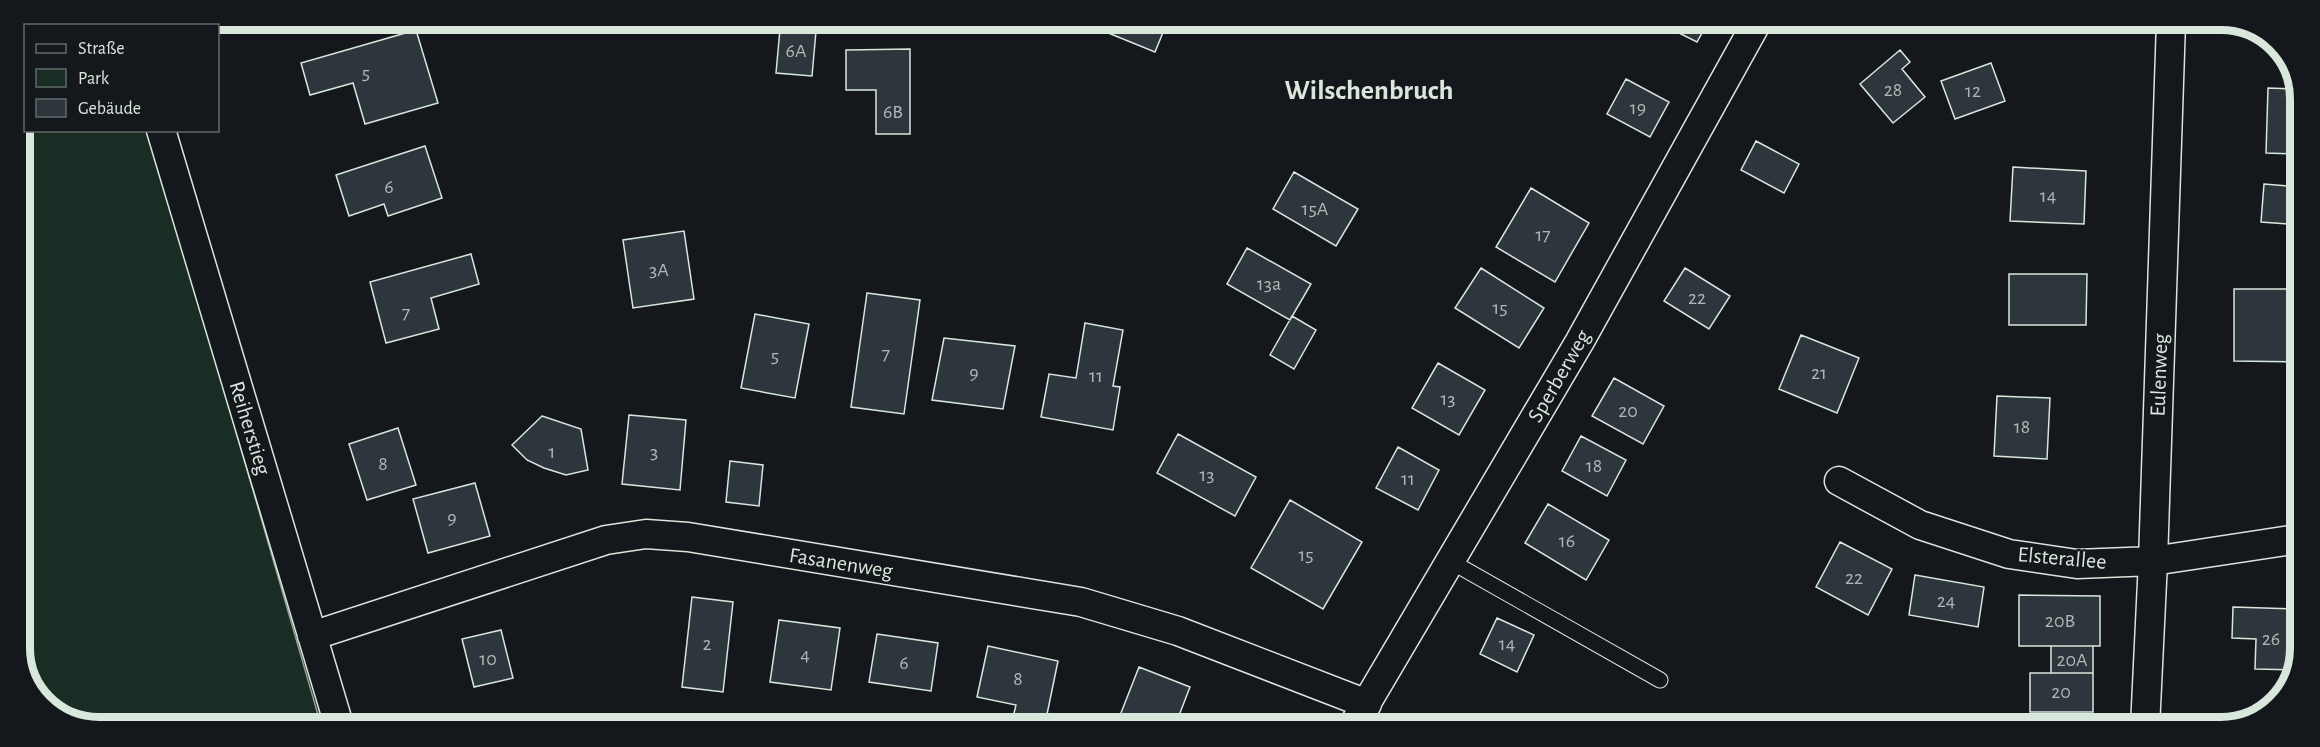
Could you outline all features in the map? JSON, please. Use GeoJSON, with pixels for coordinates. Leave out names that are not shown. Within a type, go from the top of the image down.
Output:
{"type":"FeatureCollection","features":[{"type":"Feature","properties":{"kind":"street","name":"Sperberweg"},"geometry":{"type":"LineString","coordinates":[[1360,715],[1580,341],[1753,30]]}},
{"type":"Feature","properties":{"kind":"street","name":"Eulenweg"},"geometry":{"type":"LineString","coordinates":[[2145,717],[2153,561],[2170,30]]}},
{"type":"Feature","properties":{"kind":"street","name":"Reiherstieg"},"geometry":{"type":"LineString","coordinates":[[162,132],[337,717]]}},
{"type":"Feature","properties":{"kind":"street","name":"Elsterallee"},"geometry":{"type":"LineString","coordinates":[[1839,481],[1920,525],[2009,554],[2076,564],[2153,561],[2290,540]]}},
{"type":"Feature","properties":{"kind":"street","name":"Fasanenweg"},"geometry":{"type":"LineString","coordinates":[[312,636],[606,540],[646,534],[688,537],[1081,602],[1178,631],[1360,715]]}},
{"type":"Feature","properties":{"kind":"lane"},"geometry":{"type":"LineString","coordinates":[[1450,561],[1660,680]]}},
{"type":"Feature","properties":{"kind":"green space"},"geometry":{"type":"Polygon","coordinates":[[[30,132],[149,132],[319,717],[99,717],[81,715],[72,712],[47,694],[35,675],[31,662],[30,132]]]}},
{"type":"Feature","properties":{"kind":"building"},"geometry":{"type":"Polygon","coordinates":[[[416,30],[438,103],[365,124],[353,83],[310,95],[301,63],[416,30]]]}},
{"type":"Feature","properties":{"kind":"building"},"geometry":{"type":"Polygon","coordinates":[[[780,30],[816,30],[812,76],[776,73],[780,30]]]}},
{"type":"Feature","properties":{"kind":"building"},"geometry":{"type":"Polygon","coordinates":[[[1101,30],[1164,30],[1155,52],[1101,30]]]}},
{"type":"Feature","properties":{"kind":"building"},"geometry":{"type":"Polygon","coordinates":[[[1673,30],[1704,30],[1697,42],[1673,30]]]}},
{"type":"Feature","properties":{"kind":"building"},"geometry":{"type":"Polygon","coordinates":[[[910,49],[910,134],[876,134],[876,90],[846,90],[846,50],[910,49]]]}},
{"type":"Feature","properties":{"kind":"building"},"geometry":{"type":"Polygon","coordinates":[[[1900,50],[1910,62],[1902,69],[1925,97],[1893,123],[1860,84],[1900,50]]]}},
{"type":"Feature","properties":{"kind":"building"},"geometry":{"type":"Polygon","coordinates":[[[1991,63],[2005,101],[1955,119],[1941,81],[1991,63]]]}},
{"type":"Feature","properties":{"kind":"building"},"geometry":{"type":"Polygon","coordinates":[[[1626,79],[1669,102],[1650,137],[1607,114],[1626,79]]]}},
{"type":"Feature","properties":{"kind":"building"},"geometry":{"type":"Polygon","coordinates":[[[2268,88],[2289,89],[2290,154],[2266,153],[2268,88]]]}},
{"type":"Feature","properties":{"kind":"building"},"geometry":{"type":"Polygon","coordinates":[[[1756,141],[1799,164],[1784,193],[1741,170],[1756,141]]]}},
{"type":"Feature","properties":{"kind":"building"},"geometry":{"type":"Polygon","coordinates":[[[425,146],[442,198],[388,216],[384,204],[349,216],[336,175],[425,146]]]}},
{"type":"Feature","properties":{"kind":"building"},"geometry":{"type":"Polygon","coordinates":[[[2013,167],[2086,171],[2084,224],[2010,221],[2013,167]]]}},
{"type":"Feature","properties":{"kind":"building"},"geometry":{"type":"Polygon","coordinates":[[[1294,172],[1358,209],[1336,246],[1273,209],[1294,172]]]}},
{"type":"Feature","properties":{"kind":"building"},"geometry":{"type":"Polygon","coordinates":[[[2264,184],[2290,186],[2290,224],[2261,222],[2264,184]]]}},
{"type":"Feature","properties":{"kind":"building"},"geometry":{"type":"Polygon","coordinates":[[[1531,188],[1589,223],[1555,282],[1496,247],[1531,188]]]}},
{"type":"Feature","properties":{"kind":"building"},"geometry":{"type":"Polygon","coordinates":[[[684,231],[694,299],[633,308],[623,240],[684,231]]]}},
{"type":"Feature","properties":{"kind":"building"},"geometry":{"type":"Polygon","coordinates":[[[1247,248],[1311,284],[1290,320],[1227,284],[1247,248]]]}},
{"type":"Feature","properties":{"kind":"building"},"geometry":{"type":"Polygon","coordinates":[[[471,254],[479,284],[431,298],[439,329],[386,343],[370,282],[471,254]]]}},
{"type":"Feature","properties":{"kind":"building"},"geometry":{"type":"Polygon","coordinates":[[[1481,268],[1544,308],[1519,348],[1455,308],[1481,268]]]}},
{"type":"Feature","properties":{"kind":"building"},"geometry":{"type":"Polygon","coordinates":[[[1685,268],[1730,296],[1709,329],[1664,301],[1685,268]]]}},
{"type":"Feature","properties":{"kind":"building"},"geometry":{"type":"Polygon","coordinates":[[[2009,274],[2087,274],[2086,325],[2009,325],[2009,274]]]}},
{"type":"Feature","properties":{"kind":"building"},"geometry":{"type":"Polygon","coordinates":[[[2234,289],[2290,289],[2290,362],[2234,361],[2234,289]]]}},
{"type":"Feature","properties":{"kind":"building"},"geometry":{"type":"Polygon","coordinates":[[[867,293],[920,300],[904,414],[851,407],[867,293]]]}},
{"type":"Feature","properties":{"kind":"building"},"geometry":{"type":"Polygon","coordinates":[[[755,314],[809,324],[795,398],[741,388],[755,314]]]}},
{"type":"Feature","properties":{"kind":"building"},"geometry":{"type":"Polygon","coordinates":[[[1292,316],[1316,330],[1294,369],[1270,355],[1292,316]]]}},
{"type":"Feature","properties":{"kind":"building"},"geometry":{"type":"Polygon","coordinates":[[[1085,323],[1123,330],[1113,386],[1120,387],[1113,430],[1041,417],[1049,374],[1076,378],[1085,323]]]}},
{"type":"Feature","properties":{"kind":"building"},"geometry":{"type":"Polygon","coordinates":[[[1801,335],[1859,358],[1837,413],[1779,389],[1801,335]]]}},
{"type":"Feature","properties":{"kind":"building"},"geometry":{"type":"Polygon","coordinates":[[[944,338],[1015,346],[1003,409],[932,400],[944,338]]]}},
{"type":"Feature","properties":{"kind":"building"},"geometry":{"type":"Polygon","coordinates":[[[1438,363],[1485,390],[1459,435],[1412,408],[1438,363]]]}},
{"type":"Feature","properties":{"kind":"building"},"geometry":{"type":"Polygon","coordinates":[[[1614,378],[1664,406],[1643,444],[1592,416],[1614,378]]]}},
{"type":"Feature","properties":{"kind":"building"},"geometry":{"type":"Polygon","coordinates":[[[1997,396],[2050,398],[2047,459],[1994,456],[1997,396]]]}},
{"type":"Feature","properties":{"kind":"building"},"geometry":{"type":"Polygon","coordinates":[[[629,415],[686,420],[680,490],[622,484],[629,415]]]}},
{"type":"Feature","properties":{"kind":"building"},"geometry":{"type":"Polygon","coordinates":[[[542,416],[581,429],[588,470],[566,475],[544,468],[527,460],[512,445],[542,416]]]}},
{"type":"Feature","properties":{"kind":"building"},"geometry":{"type":"Polygon","coordinates":[[[398,428],[416,485],[367,500],[349,444],[398,428]]]}},
{"type":"Feature","properties":{"kind":"building"},"geometry":{"type":"Polygon","coordinates":[[[1178,434],[1256,477],[1235,516],[1157,473],[1178,434]]]}},
{"type":"Feature","properties":{"kind":"building"},"geometry":{"type":"Polygon","coordinates":[[[1581,436],[1626,460],[1607,496],[1562,471],[1581,436]]]}},
{"type":"Feature","properties":{"kind":"building"},"geometry":{"type":"Polygon","coordinates":[[[1398,447],[1439,470],[1418,510],[1376,488],[1398,447]]]}},
{"type":"Feature","properties":{"kind":"building"},"geometry":{"type":"Polygon","coordinates":[[[730,461],[763,465],[759,506],[726,502],[730,461]]]}},
{"type":"Feature","properties":{"kind":"building"},"geometry":{"type":"Polygon","coordinates":[[[475,483],[490,536],[428,553],[413,499],[475,483]]]}},
{"type":"Feature","properties":{"kind":"building"},"geometry":{"type":"Polygon","coordinates":[[[1290,500],[1362,542],[1323,609],[1251,568],[1290,500]]]}},
{"type":"Feature","properties":{"kind":"building"},"geometry":{"type":"Polygon","coordinates":[[[1548,504],[1609,540],[1586,580],[1525,543],[1548,504]]]}},
{"type":"Feature","properties":{"kind":"building"},"geometry":{"type":"Polygon","coordinates":[[[1840,542],[1892,569],[1868,615],[1816,587],[1840,542]]]}},
{"type":"Feature","properties":{"kind":"building"},"geometry":{"type":"Polygon","coordinates":[[[1915,575],[1984,587],[1978,627],[1909,615],[1915,575]]]}},
{"type":"Feature","properties":{"kind":"building"},"geometry":{"type":"Polygon","coordinates":[[[2019,595],[2100,596],[2100,646],[2019,646],[2019,595]]]}},
{"type":"Feature","properties":{"kind":"building"},"geometry":{"type":"Polygon","coordinates":[[[692,597],[733,602],[723,692],[682,687],[692,597]]]}},
{"type":"Feature","properties":{"kind":"building"},"geometry":{"type":"Polygon","coordinates":[[[2233,607],[2290,609],[2290,648],[2287,670],[2255,669],[2256,639],[2232,638],[2233,607]]]}},
{"type":"Feature","properties":{"kind":"building"},"geometry":{"type":"Polygon","coordinates":[[[1497,618],[1534,635],[1517,672],[1480,654],[1497,618]]]}},
{"type":"Feature","properties":{"kind":"building"},"geometry":{"type":"Polygon","coordinates":[[[779,620],[840,628],[831,690],[770,682],[779,620]]]}},
{"type":"Feature","properties":{"kind":"building"},"geometry":{"type":"Polygon","coordinates":[[[501,630],[513,678],[474,687],[462,639],[501,630]]]}},
{"type":"Feature","properties":{"kind":"building"},"geometry":{"type":"Polygon","coordinates":[[[877,634],[938,643],[931,691],[869,682],[877,634]]]}},
{"type":"Feature","properties":{"kind":"building"},"geometry":{"type":"Polygon","coordinates":[[[988,646],[1058,661],[1046,717],[1013,717],[1016,705],[977,697],[988,646]]]}},
{"type":"Feature","properties":{"kind":"building"},"geometry":{"type":"Polygon","coordinates":[[[2051,646],[2093,646],[2093,673],[2051,673],[2051,646]]]}},
{"type":"Feature","properties":{"kind":"building"},"geometry":{"type":"Polygon","coordinates":[[[1139,667],[1190,687],[1178,717],[1119,717],[1139,667]]]}},
{"type":"Feature","properties":{"kind":"building"},"geometry":{"type":"Polygon","coordinates":[[[2030,673],[2093,673],[2093,712],[2030,712],[2030,673]]]}},
{"type":"Feature","properties":{"kind":"district","name":"Wilschenbruch"},"geometry":{"type":"Point","coordinates":[1369,91]}}]}
